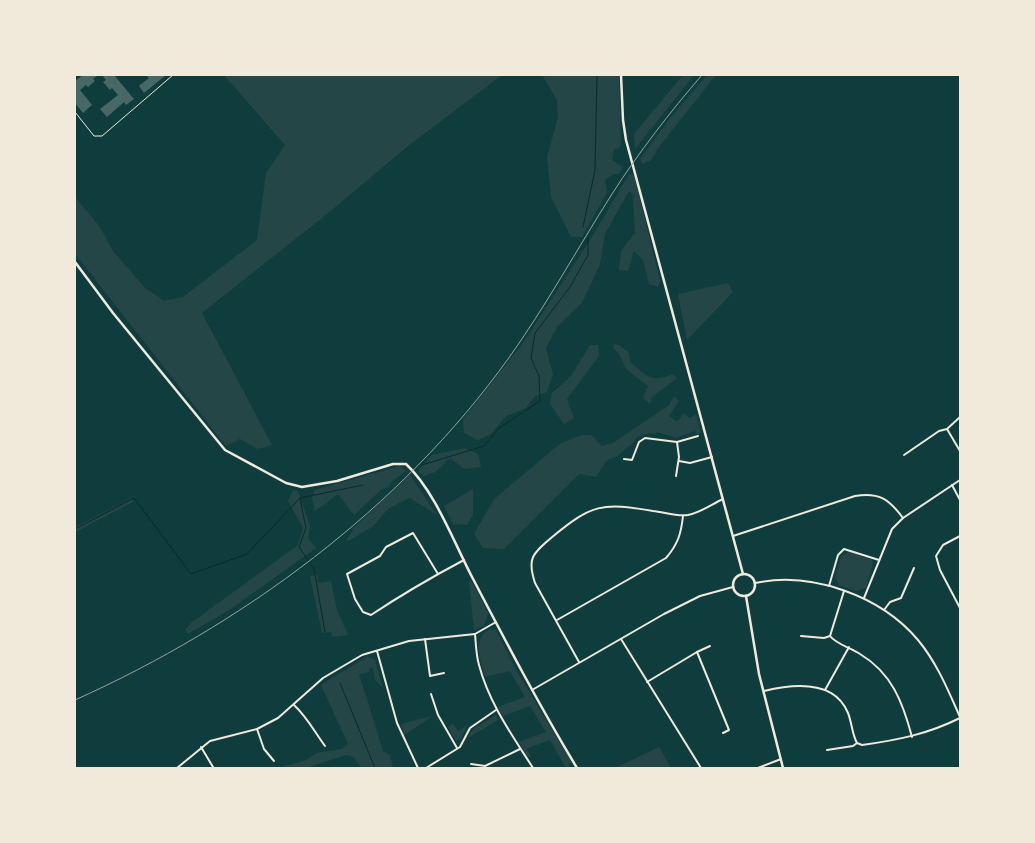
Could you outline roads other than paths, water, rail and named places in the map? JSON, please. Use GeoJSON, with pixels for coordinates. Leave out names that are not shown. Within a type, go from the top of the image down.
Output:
{"type":"FeatureCollection","features":[{"type":"Feature","properties":{"kind":"street"},"geometry":{"type":"LineString","coordinates":[[621,75],[623,120],[629,150],[743,574]]}},
{"type":"Feature","properties":{"kind":"street"},"geometry":{"type":"LineString","coordinates":[[75,262],[113,313],[225,450],[286,483],[302,487],[337,481],[393,464],[406,464],[414,472],[464,560],[532,690],[577,768]]}},
{"type":"Feature","properties":{"kind":"street"},"geometry":{"type":"LineString","coordinates":[[904,455],[939,432],[947,430],[960,417]]}},
{"type":"Feature","properties":{"kind":"street"},"geometry":{"type":"LineString","coordinates":[[947,430],[960,451]]}},
{"type":"Feature","properties":{"kind":"street"},"geometry":{"type":"LineString","coordinates":[[624,459],[632,460],[640,442],[645,438],[677,442],[698,436]]}},
{"type":"Feature","properties":{"kind":"street"},"geometry":{"type":"LineString","coordinates":[[676,476],[679,461],[677,442]]}},
{"type":"Feature","properties":{"kind":"street"},"geometry":{"type":"LineString","coordinates":[[909,452],[911,456]]}},
{"type":"Feature","properties":{"kind":"street"},"geometry":{"type":"LineString","coordinates":[[679,461],[690,463],[712,457]]}},
{"type":"Feature","properties":{"kind":"street"},"geometry":{"type":"LineString","coordinates":[[864,598],[892,529],[903,518],[960,480]]}},
{"type":"Feature","properties":{"kind":"street"},"geometry":{"type":"LineString","coordinates":[[952,485],[960,500]]}},
{"type":"Feature","properties":{"kind":"street"},"geometry":{"type":"LineString","coordinates":[[733,536],[846,499],[869,494],[882,496],[893,504],[903,518]]}},
{"type":"Feature","properties":{"kind":"street"},"geometry":{"type":"LineString","coordinates":[[579,662],[536,584],[531,570],[532,560],[536,551],[579,517],[605,506],[625,506],[683,516],[693,514],[723,499]]}},
{"type":"Feature","properties":{"kind":"street"},"geometry":{"type":"LineString","coordinates":[[556,620],[666,558],[676,546],[682,533],[683,516]]}},
{"type":"Feature","properties":{"kind":"street"},"geometry":{"type":"LineString","coordinates":[[438,574],[415,535],[410,533],[386,547],[380,556],[347,574],[356,599],[364,612],[371,615],[411,588],[438,574],[464,560]]}},
{"type":"Feature","properties":{"kind":"street"},"geometry":{"type":"LineString","coordinates":[[960,536],[943,545],[936,556],[940,570],[960,608]]}},
{"type":"Feature","properties":{"kind":"street"},"geometry":{"type":"LineString","coordinates":[[829,586],[838,555],[844,549],[879,560]]}},
{"type":"Feature","properties":{"kind":"street"},"geometry":{"type":"LineString","coordinates":[[884,610],[890,602],[901,598],[914,568]]}},
{"type":"Feature","properties":{"kind":"street"},"geometry":{"type":"LineString","coordinates":[[743,574],[750,575],[755,583],[752,593],[746,596],[739,595],[733,587],[737,577],[743,574]]}},
{"type":"Feature","properties":{"kind":"street"},"geometry":{"type":"LineString","coordinates":[[755,583],[805,582],[845,590],[864,598],[884,610],[909,630],[928,654],[959,711],[960,718],[936,730],[912,737],[862,745],[857,743]]}},
{"type":"Feature","properties":{"kind":"street"},"geometry":{"type":"LineString","coordinates":[[532,690],[700,596],[733,587]]}},
{"type":"Feature","properties":{"kind":"street"},"geometry":{"type":"LineString","coordinates":[[830,636],[845,590]]}},
{"type":"Feature","properties":{"kind":"street"},"geometry":{"type":"LineString","coordinates":[[746,596],[749,622],[783,768]]}},
{"type":"Feature","properties":{"kind":"street"},"geometry":{"type":"LineString","coordinates":[[177,768],[201,747],[221,737],[257,729],[278,718],[322,678],[362,655],[376,649],[425,639],[474,634],[496,622]]}},
{"type":"Feature","properties":{"kind":"street"},"geometry":{"type":"LineString","coordinates":[[474,634],[478,663],[496,710],[532,768]]}},
{"type":"Feature","properties":{"kind":"street"},"geometry":{"type":"LineString","coordinates":[[801,636],[824,638],[830,636]]}},
{"type":"Feature","properties":{"kind":"street"},"geometry":{"type":"LineString","coordinates":[[830,636],[833,640],[849,647],[880,668],[891,682],[904,707],[912,737]]}},
{"type":"Feature","properties":{"kind":"street"},"geometry":{"type":"LineString","coordinates":[[425,639],[430,676],[444,673]]}},
{"type":"Feature","properties":{"kind":"street"},"geometry":{"type":"LineString","coordinates":[[621,639],[701,768]]}},
{"type":"Feature","properties":{"kind":"street"},"geometry":{"type":"LineString","coordinates":[[647,682],[710,646]]}},
{"type":"Feature","properties":{"kind":"street"},"geometry":{"type":"LineString","coordinates":[[825,690],[849,647]]}},
{"type":"Feature","properties":{"kind":"street"},"geometry":{"type":"LineString","coordinates":[[376,649],[397,723],[418,768]]}},
{"type":"Feature","properties":{"kind":"street"},"geometry":{"type":"LineString","coordinates":[[697,652],[729,730],[723,732]]}},
{"type":"Feature","properties":{"kind":"street"},"geometry":{"type":"LineString","coordinates":[[764,691],[799,685],[825,690],[844,705],[857,743]]}},
{"type":"Feature","properties":{"kind":"street"},"geometry":{"type":"LineString","coordinates":[[431,694],[438,715],[457,748]]}},
{"type":"Feature","properties":{"kind":"street"},"geometry":{"type":"LineString","coordinates":[[294,704],[306,715],[313,731],[325,746]]}},
{"type":"Feature","properties":{"kind":"street"},"geometry":{"type":"LineString","coordinates":[[426,768],[457,748],[470,728],[496,710]]}},
{"type":"Feature","properties":{"kind":"street"},"geometry":{"type":"LineString","coordinates":[[257,729],[264,749],[274,761]]}},
{"type":"Feature","properties":{"kind":"street"},"geometry":{"type":"LineString","coordinates":[[827,750],[853,746],[857,743]]}},
{"type":"Feature","properties":{"kind":"street"},"geometry":{"type":"LineString","coordinates":[[201,747],[213,767]]}},
{"type":"Feature","properties":{"kind":"street"},"geometry":{"type":"LineString","coordinates":[[471,764],[485,766],[520,748]]}},
{"type":"Feature","properties":{"kind":"street"},"geometry":{"type":"LineString","coordinates":[[758,768],[781,760]]}},
{"type":"Feature","properties":{"kind":"lane"},"geometry":{"type":"LineString","coordinates":[[75,112],[94,136],[102,136],[174,75]]}},
{"type":"Feature","properties":{"kind":"waterway"},"geometry":{"type":"LineString","coordinates":[[583,227],[595,170],[597,75]]}},
{"type":"Feature","properties":{"kind":"waterway"},"geometry":{"type":"LineString","coordinates":[[422,465],[484,446],[499,428],[540,401],[539,376],[531,358],[535,333],[570,287],[588,255],[588,238]]}},
{"type":"Feature","properties":{"kind":"waterway"},"geometry":{"type":"LineString","coordinates":[[75,529],[134,498],[191,574],[247,554],[300,498],[363,485]]}},
{"type":"Feature","properties":{"kind":"waterway"},"geometry":{"type":"LineString","coordinates":[[300,499],[306,528],[299,547],[314,569],[325,632]]}},
{"type":"Feature","properties":{"kind":"waterway"},"geometry":{"type":"LineString","coordinates":[[340,683],[375,768]]}},
{"type":"Feature","properties":{"kind":"railway"},"geometry":{"type":"LineString","coordinates":[[75,700],[137,670],[198,636],[257,599],[314,558],[368,513],[418,465],[465,414],[508,359],[535,319],[622,178],[678,103],[702,75]]}}]}
